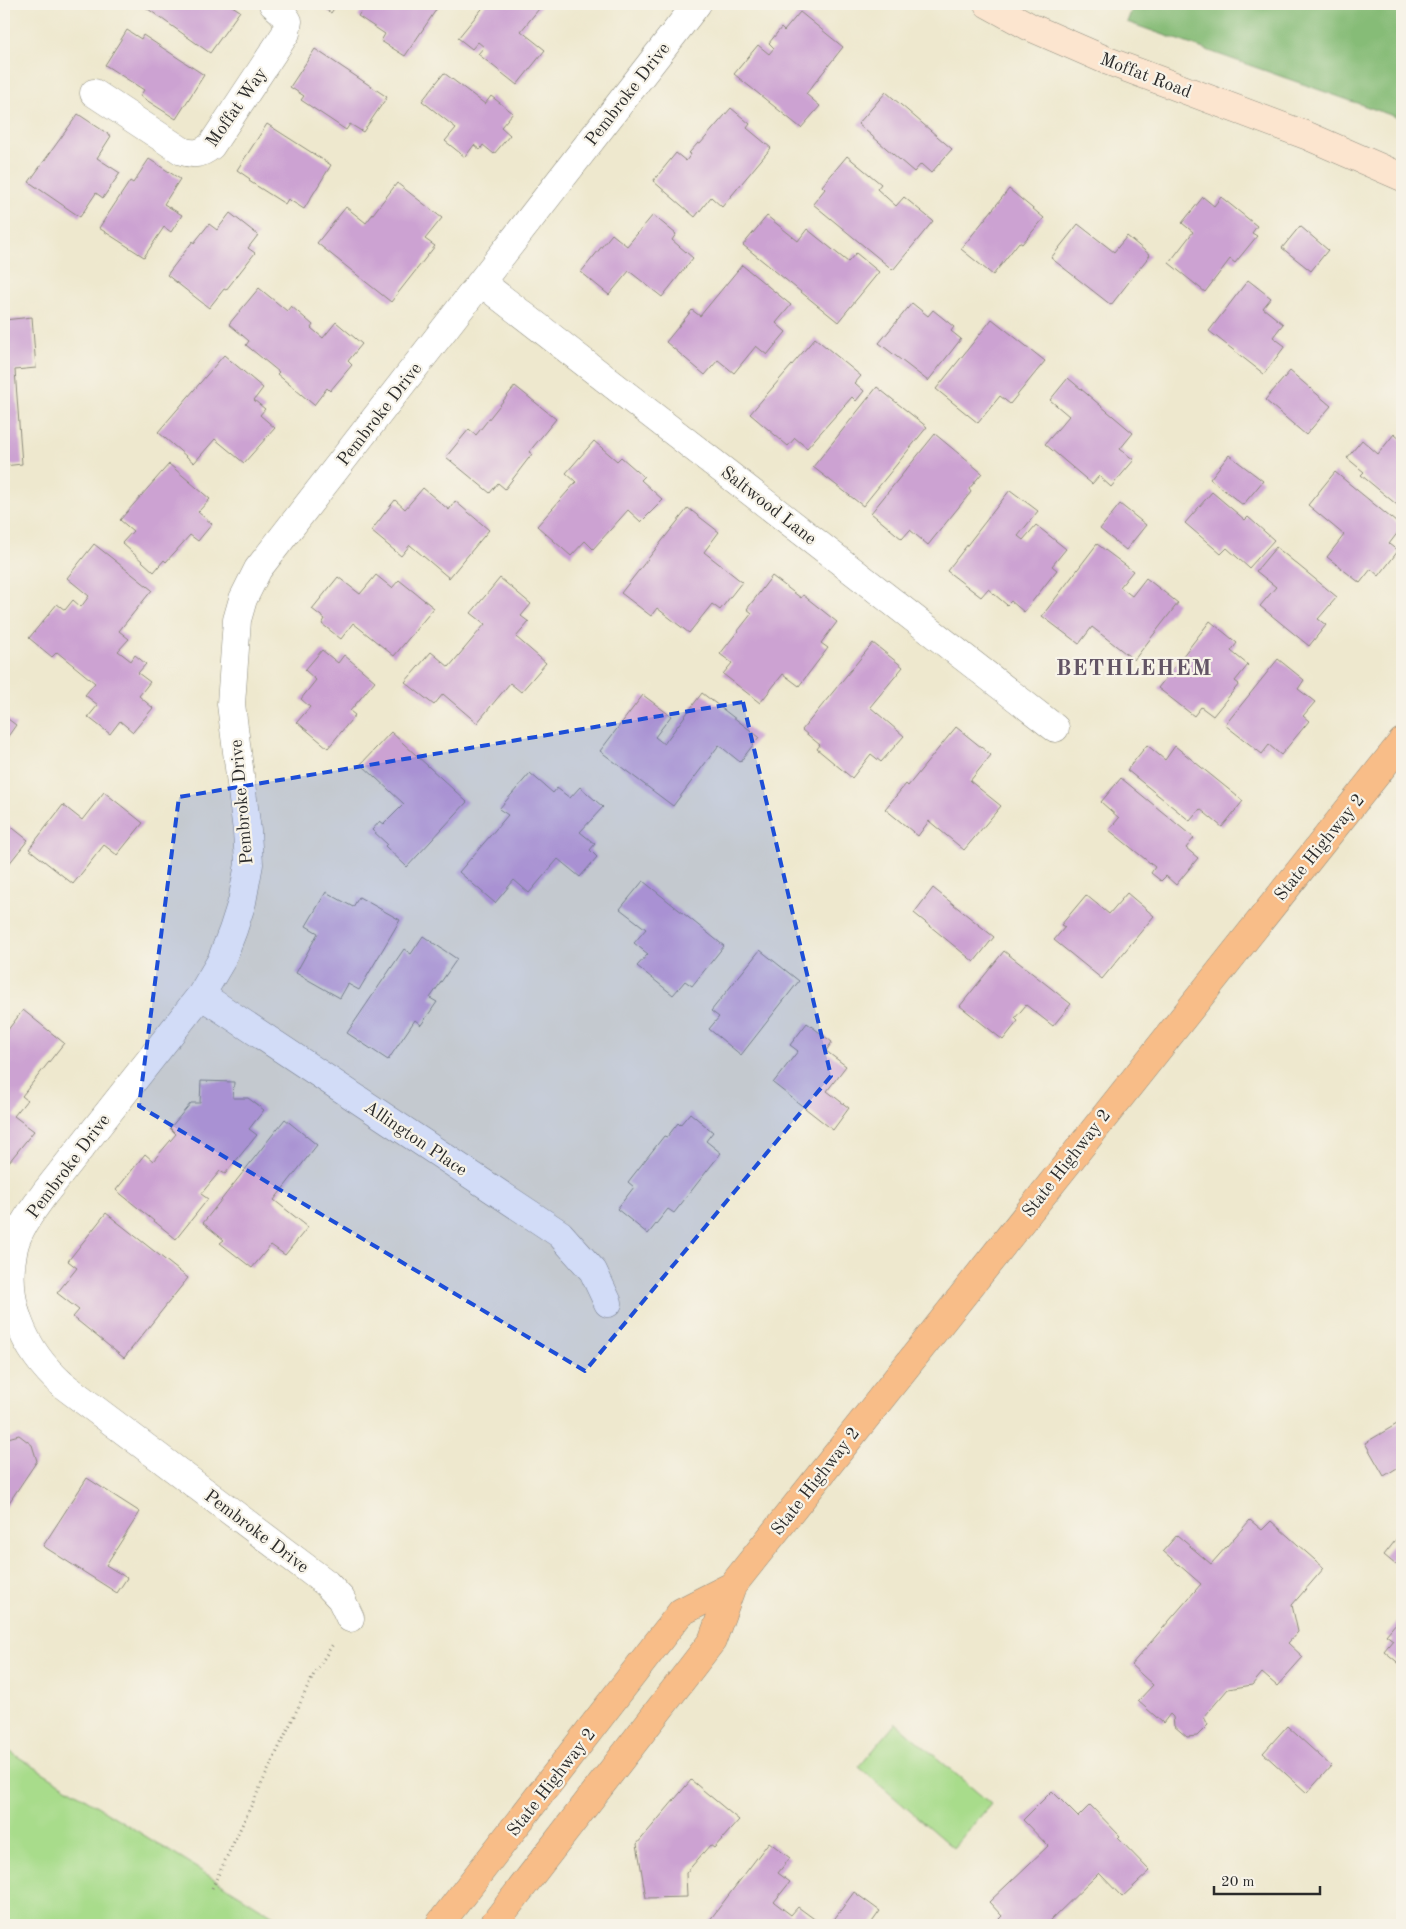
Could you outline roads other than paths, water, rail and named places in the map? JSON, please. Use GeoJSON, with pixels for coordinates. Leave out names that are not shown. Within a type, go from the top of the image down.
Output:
{"type":"FeatureCollection","features":[{"type":"Feature","properties":{"kind":"highway","name":"State Highway 2"},"geometry":{"type":"LineString","coordinates":[[493,1925],[712,1641],[732,1586],[1402,742]]}},
{"type":"Feature","properties":{"kind":"highway","name":"State Highway 2"},"geometry":{"type":"LineString","coordinates":[[439,1925],[681,1612],[732,1586]]}},
{"type":"Feature","properties":{"kind":"main road","name":"Moffat Road"},"geometry":{"type":"LineString","coordinates":[[988,4],[1030,28],[1108,61],[1308,136],[1402,177]]}},
{"type":"Feature","properties":{"kind":"main road","name":"Moffat Road"},"geometry":{"type":"LineString","coordinates":[[1308,136],[1402,159]]}},
{"type":"Feature","properties":{"kind":"street","name":"Moffat Way"},"geometry":{"type":"LineString","coordinates":[[94,94],[182,151],[192,154],[204,152],[211,146],[286,33],[288,21],[273,4]]}},
{"type":"Feature","properties":{"kind":"street","name":"Pembroke Drive"},"geometry":{"type":"LineString","coordinates":[[350,1618],[341,1599],[326,1584],[50,1374],[38,1360],[22,1334],[13,1308],[10,1279],[14,1246],[26,1220],[201,995],[221,961],[234,930],[242,902],[249,864],[247,831],[231,704],[237,620],[243,599],[258,569],[697,4]]}},
{"type":"Feature","properties":{"kind":"street","name":"Saltwood Lane"},"geometry":{"type":"LineString","coordinates":[[482,283],[1055,728]]}},
{"type":"Feature","properties":{"kind":"street","name":"Allington Place"},"geometry":{"type":"LineString","coordinates":[[201,995],[560,1234],[593,1271],[608,1303]]}},
{"type":"Feature","properties":{"kind":"district","name":"BETHLEHEM"},"geometry":{"type":"Point","coordinates":[1134,667]}}]}
